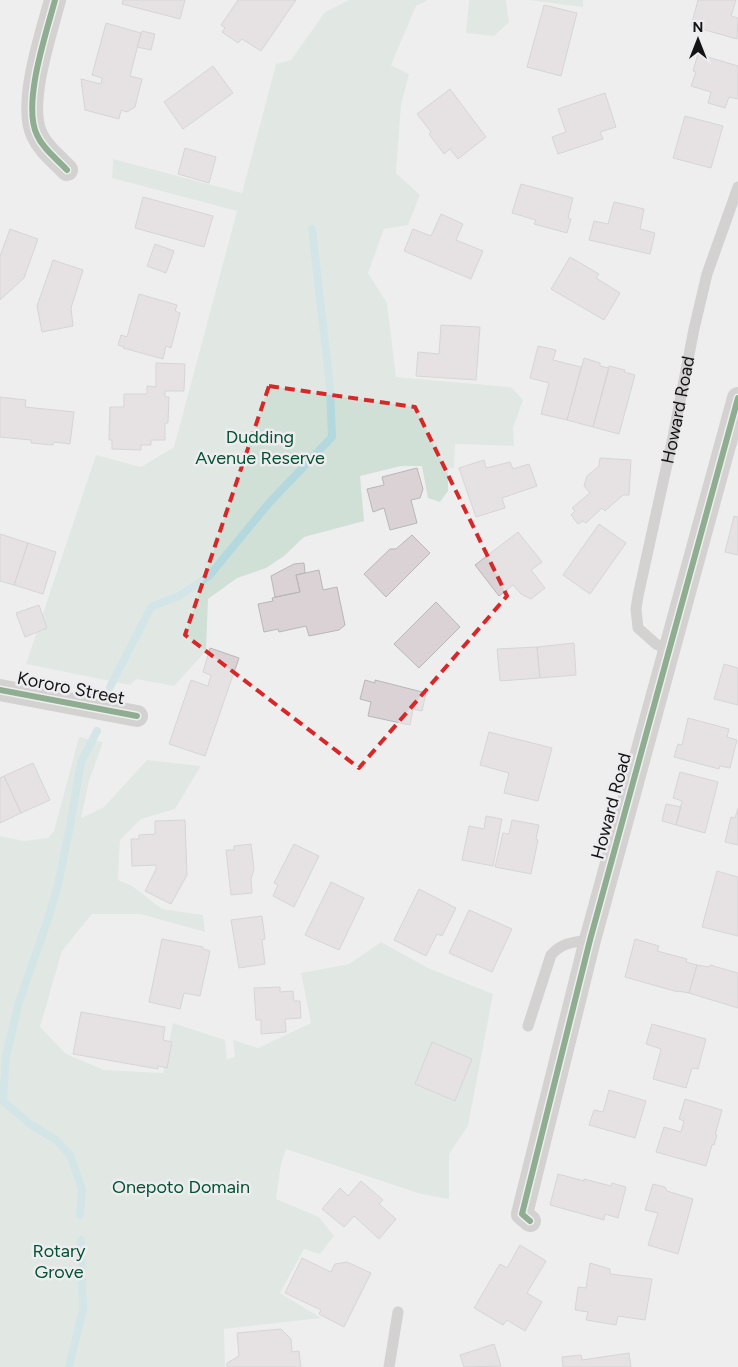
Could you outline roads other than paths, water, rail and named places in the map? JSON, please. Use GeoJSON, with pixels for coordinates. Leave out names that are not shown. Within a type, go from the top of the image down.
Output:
{"type":"FeatureCollection","features":[{"type":"Feature","properties":{"kind":"street"},"geometry":{"type":"LineString","coordinates":[[55,0],[37,71],[32,109],[36,135],[46,149],[67,170]]}},
{"type":"Feature","properties":{"kind":"street","name":"Howard Road"},"geometry":{"type":"LineString","coordinates":[[530,1221],[522,1214],[590,940],[738,398]]}},
{"type":"Feature","properties":{"kind":"street","name":"Kororo Street"},"geometry":{"type":"LineString","coordinates":[[0,690],[137,716]]}},
{"type":"Feature","properties":{"kind":"lane","name":"Howard Road"},"geometry":{"type":"LineString","coordinates":[[669,650],[656,644],[638,628],[636,609],[707,274],[738,187]]}},
{"type":"Feature","properties":{"kind":"lane"},"geometry":{"type":"LineString","coordinates":[[528,1026],[551,955],[564,944],[590,940]]}},
{"type":"Feature","properties":{"kind":"lane"},"geometry":{"type":"LineString","coordinates":[[389,1367],[398,1312]]}},
{"type":"Feature","properties":{"kind":"waterway"},"geometry":{"type":"LineString","coordinates":[[110,687],[151,607],[179,596],[209,576],[269,503],[332,437],[330,387],[312,229]]}},
{"type":"Feature","properties":{"kind":"waterway"},"geometry":{"type":"LineString","coordinates":[[80,1215],[82,1189],[70,1155],[56,1140],[30,1124],[3,1101],[6,1056],[19,1002],[58,885],[81,762],[97,731]]}},
{"type":"Feature","properties":{"kind":"waterway"},"geometry":{"type":"LineString","coordinates":[[69,1367],[83,1309],[81,1240]]}},
{"type":"Feature","properties":{"kind":"park label","name":"Dudding Avenue Reserve"},"geometry":{"type":"Point","coordinates":[260,447]}},
{"type":"Feature","properties":{"kind":"park label","name":"Onepoto Domain"},"geometry":{"type":"Point","coordinates":[181,1187]}},
{"type":"Feature","properties":{"kind":"park label","name":"Rotary Grove"},"geometry":{"type":"Point","coordinates":[59,1261]}}]}
